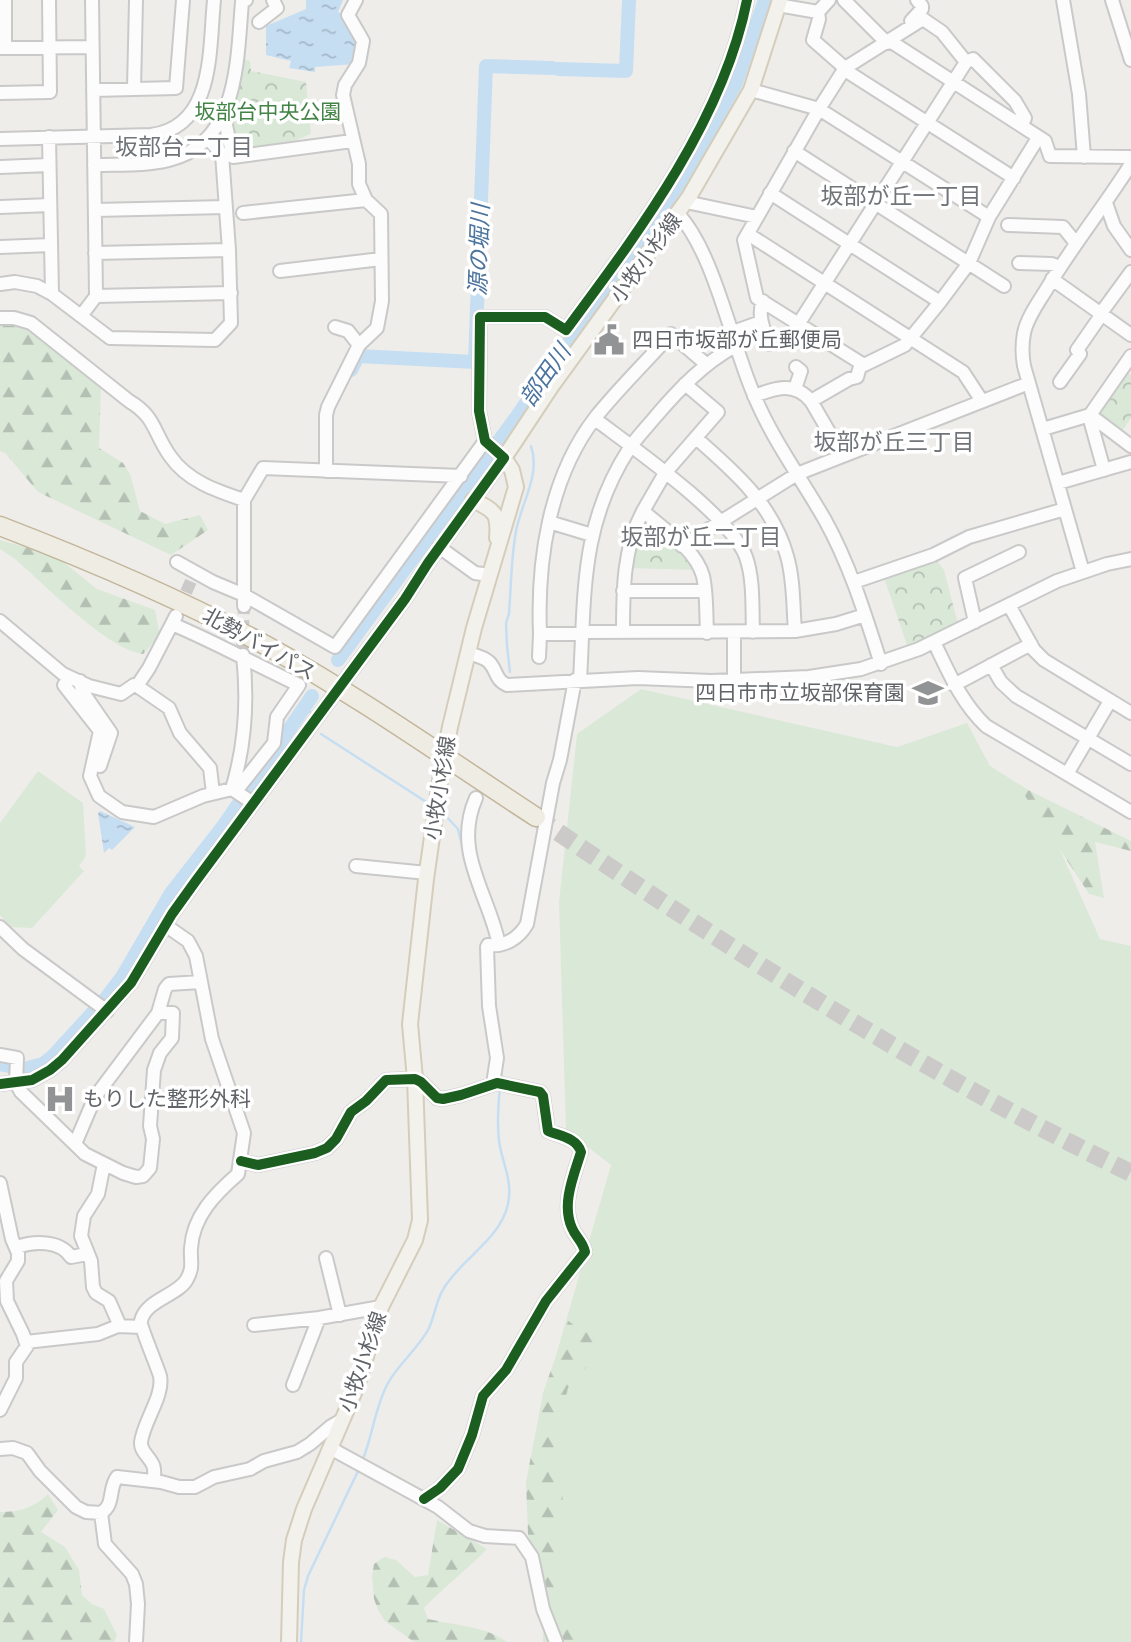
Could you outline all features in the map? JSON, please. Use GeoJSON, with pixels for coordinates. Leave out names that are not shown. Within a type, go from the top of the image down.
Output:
{"type":"FeatureCollection","features":[{"type":"Feature","properties":{"kind":"highway","name":"北勢バイパス"},"geometry":{"type":"LineString","coordinates":[[0,526],[124,576],[266,645],[339,688],[536,817]]}},
{"type":"Feature","properties":{"kind":"main road","name":"小牧小杉線"},"geometry":{"type":"LineString","coordinates":[[289,1642],[294,1540],[304,1509],[357,1386],[381,1307],[415,1240],[420,1220],[415,1079],[410,1024],[426,873],[450,727],[468,653],[516,487],[512,470],[494,450],[551,387],[682,208],[751,90],[779,2]]}},
{"type":"Feature","properties":{"kind":"main road"},"geometry":{"type":"LineString","coordinates":[[473,500],[496,514],[496,557]]}},
{"type":"Feature","properties":{"kind":"street"},"geometry":{"type":"LineString","coordinates":[[5,0],[2,48],[92,47]]}},
{"type":"Feature","properties":{"kind":"street"},"geometry":{"type":"LineString","coordinates":[[0,93],[50,92],[49,0]]}},
{"type":"Feature","properties":{"kind":"street"},"geometry":{"type":"LineString","coordinates":[[81,316],[96,296],[92,0]]}},
{"type":"Feature","properties":{"kind":"street"},"geometry":{"type":"LineString","coordinates":[[134,89],[136,0]]}},
{"type":"Feature","properties":{"kind":"street"},"geometry":{"type":"LineString","coordinates":[[93,90],[176,89],[183,0]]}},
{"type":"Feature","properties":{"kind":"street"},"geometry":{"type":"LineString","coordinates":[[0,139],[159,134],[175,127],[189,116],[198,104],[205,86],[214,0]]}},
{"type":"Feature","properties":{"kind":"street"},"geometry":{"type":"LineString","coordinates":[[94,165],[172,160],[192,150],[207,138],[222,118],[232,95],[242,2],[246,0]]}},
{"type":"Feature","properties":{"kind":"street"},"geometry":{"type":"LineString","coordinates":[[259,22],[277,8],[273,0]]}},
{"type":"Feature","properties":{"kind":"street"},"geometry":{"type":"LineString","coordinates":[[326,471],[326,415],[333,394],[359,345],[377,328],[382,301],[381,214],[366,200],[359,184],[359,164],[343,95],[345,85],[359,63],[363,41],[348,15],[356,0]]}},
{"type":"Feature","properties":{"kind":"street"},"geometry":{"type":"LineString","coordinates":[[242,795],[339,688],[473,500],[494,450],[479,411],[480,317],[545,317],[566,330],[647,218],[678,165],[730,60],[741,32],[747,0]]}},
{"type":"Feature","properties":{"kind":"street"},"geometry":{"type":"LineString","coordinates":[[818,12],[829,0]]}},
{"type":"Feature","properties":{"kind":"street"},"geometry":{"type":"LineString","coordinates":[[844,0],[889,42],[1045,141],[1050,156],[1131,157]]}},
{"type":"Feature","properties":{"kind":"street"},"geometry":{"type":"LineString","coordinates":[[912,25],[911,19],[922,9],[917,0]]}},
{"type":"Feature","properties":{"kind":"street"},"geometry":{"type":"LineString","coordinates":[[1063,0],[1079,94],[1084,157]]}},
{"type":"Feature","properties":{"kind":"street"},"geometry":{"type":"LineString","coordinates":[[1112,0],[1131,60]]}},
{"type":"Feature","properties":{"kind":"street"},"geometry":{"type":"LineString","coordinates":[[779,2],[818,12]]}},
{"type":"Feature","properties":{"kind":"street"},"geometry":{"type":"LineString","coordinates":[[818,12],[819,19],[813,40],[845,68],[1014,178]]}},
{"type":"Feature","properties":{"kind":"street"},"geometry":{"type":"LineString","coordinates":[[966,62],[942,32],[923,19],[845,68],[818,108],[744,240],[754,293],[866,365],[905,345],[969,263],[989,217],[1038,138]]}},
{"type":"Feature","properties":{"kind":"street"},"geometry":{"type":"LineString","coordinates":[[799,323],[966,62],[973,59],[1020,106],[1025,118],[1022,125]]}},
{"type":"Feature","properties":{"kind":"street"},"geometry":{"type":"LineString","coordinates":[[751,90],[818,108],[989,217]]}},
{"type":"Feature","properties":{"kind":"street"},"geometry":{"type":"LineString","coordinates":[[222,118],[233,157],[352,141]]}},
{"type":"Feature","properties":{"kind":"street"},"geometry":{"type":"LineString","coordinates":[[49,137],[52,294]]}},
{"type":"Feature","properties":{"kind":"street"},"geometry":{"type":"LineString","coordinates":[[0,284],[27,283],[52,294],[110,338],[215,340],[231,323],[231,293],[222,154],[207,138]]}},
{"type":"Feature","properties":{"kind":"street"},"geometry":{"type":"LineString","coordinates":[[794,151],[1004,286]]}},
{"type":"Feature","properties":{"kind":"street"},"geometry":{"type":"LineString","coordinates":[[1083,572],[1029,383],[1023,355],[1024,332],[1075,242],[1106,203],[1131,164]]}},
{"type":"Feature","properties":{"kind":"street"},"geometry":{"type":"LineString","coordinates":[[0,167],[50,165]]}},
{"type":"Feature","properties":{"kind":"street"},"geometry":{"type":"LineString","coordinates":[[770,193],[940,302]]}},
{"type":"Feature","properties":{"kind":"street"},"geometry":{"type":"LineString","coordinates":[[243,213],[366,200]]}},
{"type":"Feature","properties":{"kind":"street"},"geometry":{"type":"LineString","coordinates":[[1106,203],[1114,226],[1131,250]]}},
{"type":"Feature","properties":{"kind":"street"},"geometry":{"type":"LineString","coordinates":[[0,206],[50,205]]}},
{"type":"Feature","properties":{"kind":"street"},"geometry":{"type":"LineString","coordinates":[[95,210],[226,207]]}},
{"type":"Feature","properties":{"kind":"street"},"geometry":{"type":"LineString","coordinates":[[757,217],[682,208],[715,285],[754,396],[824,519],[854,582],[881,664]]}},
{"type":"Feature","properties":{"kind":"street"},"geometry":{"type":"LineString","coordinates":[[1008,225],[1063,227],[1075,242]]}},
{"type":"Feature","properties":{"kind":"street"},"geometry":{"type":"LineString","coordinates":[[748,234],[963,372],[982,401]]}},
{"type":"Feature","properties":{"kind":"street"},"geometry":{"type":"LineString","coordinates":[[0,247],[51,246]]}},
{"type":"Feature","properties":{"kind":"street"},"geometry":{"type":"LineString","coordinates":[[95,253],[229,250]]}},
{"type":"Feature","properties":{"kind":"street"},"geometry":{"type":"LineString","coordinates":[[279,271],[381,259]]}},
{"type":"Feature","properties":{"kind":"street"},"geometry":{"type":"LineString","coordinates":[[1020,263],[1052,264],[1060,267]]}},
{"type":"Feature","properties":{"kind":"street"},"geometry":{"type":"LineString","coordinates":[[1060,382],[1080,354],[1077,350],[1131,272]]}},
{"type":"Feature","properties":{"kind":"street"},"geometry":{"type":"LineString","coordinates":[[1052,279],[1131,335]]}},
{"type":"Feature","properties":{"kind":"street"},"geometry":{"type":"LineString","coordinates":[[96,296],[231,293]]}},
{"type":"Feature","properties":{"kind":"street"},"geometry":{"type":"LineString","coordinates":[[763,301],[760,309],[761,322],[769,344]]}},
{"type":"Feature","properties":{"kind":"street"},"geometry":{"type":"LineString","coordinates":[[0,318],[14,318],[35,326],[129,401],[146,410],[171,457],[192,478],[225,495],[244,500]]}},
{"type":"Feature","properties":{"kind":"street"},"geometry":{"type":"LineString","coordinates":[[495,945],[518,938],[527,925],[553,783],[578,680],[583,633],[584,580],[592,535],[613,476],[631,447],[685,384],[733,340],[761,322]]}},
{"type":"Feature","properties":{"kind":"street"},"geometry":{"type":"LineString","coordinates":[[335,327],[348,331],[359,345]]}},
{"type":"Feature","properties":{"kind":"street"},"geometry":{"type":"LineString","coordinates":[[539,657],[541,576],[549,523],[568,467],[594,419],[671,334],[706,364]]}},
{"type":"Feature","properties":{"kind":"street"},"geometry":{"type":"LineString","coordinates":[[1043,429],[1089,415],[1131,356]]}},
{"type":"Feature","properties":{"kind":"street"},"geometry":{"type":"LineString","coordinates":[[811,401],[857,377],[861,363]]}},
{"type":"Feature","properties":{"kind":"street"},"geometry":{"type":"LineString","coordinates":[[795,389],[801,371],[796,366]]}},
{"type":"Feature","properties":{"kind":"street"},"geometry":{"type":"LineString","coordinates":[[682,546],[797,474],[1029,383]]}},
{"type":"Feature","properties":{"kind":"street"},"geometry":{"type":"LineString","coordinates":[[623,632],[623,591],[630,544],[643,511],[665,473],[718,412],[685,384]]}},
{"type":"Feature","properties":{"kind":"street"},"geometry":{"type":"LineString","coordinates":[[754,396],[780,387],[795,389],[811,401],[843,456]]}},
{"type":"Feature","properties":{"kind":"street"},"geometry":{"type":"LineString","coordinates":[[1089,415],[1131,446]]}},
{"type":"Feature","properties":{"kind":"street"},"geometry":{"type":"LineString","coordinates":[[1089,415],[1104,470]]}},
{"type":"Feature","properties":{"kind":"street"},"geometry":{"type":"LineString","coordinates":[[594,419],[665,473],[721,522],[740,544],[751,582],[753,632]]}},
{"type":"Feature","properties":{"kind":"street"},"geometry":{"type":"LineString","coordinates":[[696,438],[741,479],[758,499],[778,532],[787,555],[795,631]]}},
{"type":"Feature","properties":{"kind":"street"},"geometry":{"type":"LineString","coordinates":[[177,562],[193,577],[214,582],[335,647],[461,476],[494,450]]}},
{"type":"Feature","properties":{"kind":"street"},"geometry":{"type":"LineString","coordinates":[[1058,483],[1131,462]]}},
{"type":"Feature","properties":{"kind":"street"},"geometry":{"type":"LineString","coordinates":[[244,600],[244,500],[263,467],[461,476]]}},
{"type":"Feature","properties":{"kind":"street"},"geometry":{"type":"LineString","coordinates":[[854,582],[933,555],[969,537],[1065,509]]}},
{"type":"Feature","properties":{"kind":"street"},"geometry":{"type":"LineString","coordinates":[[643,511],[698,564],[705,591],[707,632]]}},
{"type":"Feature","properties":{"kind":"street"},"geometry":{"type":"LineString","coordinates":[[549,523],[592,535]]}},
{"type":"Feature","properties":{"kind":"street"},"geometry":{"type":"LineString","coordinates":[[439,548],[475,573],[490,575]]}},
{"type":"Feature","properties":{"kind":"street"},"geometry":{"type":"LineString","coordinates":[[975,622],[965,578],[1018,552]]}},
{"type":"Feature","properties":{"kind":"street"},"geometry":{"type":"LineString","coordinates":[[468,653],[487,660],[498,680],[511,685],[578,680],[734,680],[826,675],[881,664],[934,642],[1057,581],[1131,559]]}},
{"type":"Feature","properties":{"kind":"street"},"geometry":{"type":"LineString","coordinates":[[623,591],[705,591]]}},
{"type":"Feature","properties":{"kind":"street"},"geometry":{"type":"LineString","coordinates":[[1009,604],[1031,644],[1052,667],[1131,713]]}},
{"type":"Feature","properties":{"kind":"street"},"geometry":{"type":"LineString","coordinates":[[540,634],[795,631],[828,626],[865,615]]}},
{"type":"Feature","properties":{"kind":"street"},"geometry":{"type":"LineString","coordinates":[[9,1081],[32,1080],[56,1066],[102,1006],[131,983],[274,743],[277,717],[299,685],[174,620],[137,687]]}},
{"type":"Feature","properties":{"kind":"street"},"geometry":{"type":"LineString","coordinates":[[0,621],[63,674],[89,686],[121,694],[134,685],[169,709],[180,733],[210,768],[213,793]]}},
{"type":"Feature","properties":{"kind":"street"},"geometry":{"type":"LineString","coordinates":[[734,632],[734,680]]}},
{"type":"Feature","properties":{"kind":"street"},"geometry":{"type":"LineString","coordinates":[[934,642],[954,685],[971,711],[993,731],[1131,812]]}},
{"type":"Feature","properties":{"kind":"street"},"geometry":{"type":"LineString","coordinates":[[954,685],[1031,644]]}},
{"type":"Feature","properties":{"kind":"street"},"geometry":{"type":"LineString","coordinates":[[242,795],[243,654]]}},
{"type":"Feature","properties":{"kind":"street"},"geometry":{"type":"LineString","coordinates":[[991,665],[1001,681],[1016,696],[1131,764]]}},
{"type":"Feature","properties":{"kind":"street"},"geometry":{"type":"LineString","coordinates":[[80,681],[82,691],[111,733],[98,775],[106,795],[106,803]]}},
{"type":"Feature","properties":{"kind":"street"},"geometry":{"type":"LineString","coordinates":[[64,685],[100,732],[90,776],[99,796],[106,803],[131,815],[154,817],[213,793],[242,795]]}},
{"type":"Feature","properties":{"kind":"street"},"geometry":{"type":"LineString","coordinates":[[1067,774],[1110,701]]}},
{"type":"Feature","properties":{"kind":"street"},"geometry":{"type":"LineString","coordinates":[[476,798],[468,821],[472,867],[492,917],[495,945],[486,979],[498,1084]]}},
{"type":"Feature","properties":{"kind":"street"},"geometry":{"type":"LineString","coordinates":[[356,866],[426,873]]}},
{"type":"Feature","properties":{"kind":"street"},"geometry":{"type":"LineString","coordinates":[[154,1481],[153,1465],[141,1448],[141,1443],[161,1382],[152,1349],[141,1327],[142,1317],[154,1304],[185,1283],[192,1268],[190,1252],[199,1218],[220,1190],[238,1174],[244,1140],[242,1124],[212,1039],[192,947],[165,925]]}},
{"type":"Feature","properties":{"kind":"street"},"geometry":{"type":"LineString","coordinates":[[0,927],[23,949],[102,1006]]}},
{"type":"Feature","properties":{"kind":"street"},"geometry":{"type":"LineString","coordinates":[[75,1144],[95,1097],[158,1013],[165,989],[169,984],[201,982]]}},
{"type":"Feature","properties":{"kind":"street"},"geometry":{"type":"LineString","coordinates":[[9,1081],[85,1154],[136,1177],[144,1176],[150,1168],[153,1139],[150,1125],[154,1070],[160,1053],[172,1038],[173,1013],[158,1013]]}},
{"type":"Feature","properties":{"kind":"street"},"geometry":{"type":"LineString","coordinates":[[0,1055],[17,1058],[9,1081]]}},
{"type":"Feature","properties":{"kind":"street"},"geometry":{"type":"LineString","coordinates":[[241,1161],[258,1165],[320,1152],[331,1145],[351,1112],[386,1080],[415,1079],[443,1099],[498,1084],[540,1092],[543,1096],[548,1131],[579,1146],[581,1152],[567,1201],[570,1226],[583,1242],[585,1252],[546,1301],[506,1370],[482,1396],[471,1435],[457,1469],[440,1488],[424,1499]]}},
{"type":"Feature","properties":{"kind":"street"},"geometry":{"type":"LineString","coordinates":[[104,1164],[98,1194],[82,1223],[80,1236],[91,1261],[91,1282],[96,1293],[109,1301],[120,1326]]}},
{"type":"Feature","properties":{"kind":"street"},"geometry":{"type":"LineString","coordinates":[[0,1183],[12,1239],[17,1247],[18,1261],[6,1281],[6,1295],[26,1342],[25,1350],[15,1365],[16,1378],[0,1410]]}},
{"type":"Feature","properties":{"kind":"street"},"geometry":{"type":"LineString","coordinates":[[17,1247],[55,1244],[71,1257],[87,1254]]}},
{"type":"Feature","properties":{"kind":"street"},"geometry":{"type":"LineString","coordinates":[[326,1258],[340,1315]]}},
{"type":"Feature","properties":{"kind":"street"},"geometry":{"type":"LineString","coordinates":[[254,1325],[340,1315],[381,1307]]}},
{"type":"Feature","properties":{"kind":"street"},"geometry":{"type":"LineString","coordinates":[[293,1385],[318,1318]]}},
{"type":"Feature","properties":{"kind":"street"},"geometry":{"type":"LineString","coordinates":[[26,1342],[98,1334],[120,1326],[141,1327]]}},
{"type":"Feature","properties":{"kind":"street"},"geometry":{"type":"LineString","coordinates":[[0,1449],[13,1448],[27,1453],[40,1471],[76,1507],[86,1512],[102,1513],[107,1510],[111,1501],[112,1485],[117,1477],[195,1488],[214,1477],[250,1469],[264,1461],[297,1452],[342,1420]]}},
{"type":"Feature","properties":{"kind":"street"},"geometry":{"type":"LineString","coordinates":[[330,1448],[438,1507],[469,1531],[485,1536],[519,1538],[532,1557],[543,1609],[556,1642]]}},
{"type":"Feature","properties":{"kind":"street"},"geometry":{"type":"LineString","coordinates":[[102,1513],[105,1544],[132,1574],[136,1584],[136,1642]]}},
{"type":"Feature","properties":{"kind":"green space","name":"坂部台中央公園"},"geometry":{"type":"Polygon","coordinates":[[[241,58],[250,61],[251,71],[306,82],[311,134],[275,149],[235,154],[227,116],[241,58]]]}},
{"type":"Feature","properties":{"kind":"green space"},"geometry":{"type":"Polygon","coordinates":[[[0,321],[33,328],[101,386],[99,448],[123,463],[130,474],[140,511],[165,524],[200,515],[208,530],[171,555],[38,492],[6,454],[0,451],[0,321]]]}},
{"type":"Feature","properties":{"kind":"green space"},"geometry":{"type":"Polygon","coordinates":[[[1125,370],[1131,375],[1131,418],[1120,434],[1097,416],[1104,400],[1125,370]]]}},
{"type":"Feature","properties":{"kind":"green space"},"geometry":{"type":"Polygon","coordinates":[[[642,517],[687,553],[698,570],[628,568],[642,517]]]}},
{"type":"Feature","properties":{"kind":"green space"},"geometry":{"type":"Polygon","coordinates":[[[0,540],[56,556],[97,589],[155,610],[160,636],[143,654],[112,641],[0,549],[0,540]]]}},
{"type":"Feature","properties":{"kind":"green space"},"geometry":{"type":"Polygon","coordinates":[[[935,558],[944,570],[958,624],[908,648],[883,575],[935,558]]]}},
{"type":"Feature","properties":{"kind":"green space"},"geometry":{"type":"Polygon","coordinates":[[[641,689],[897,747],[967,723],[990,766],[1035,794],[1100,939],[1131,946],[1131,1642],[543,1642],[551,1373],[611,1165],[566,1130],[559,902],[577,734],[641,689]]]}},
{"type":"Feature","properties":{"kind":"green space"},"geometry":{"type":"Polygon","coordinates":[[[38,771],[83,803],[86,856],[79,866],[84,871],[32,928],[10,927],[0,915],[0,823],[38,771]]]}},
{"type":"Feature","properties":{"kind":"green space"},"geometry":{"type":"Polygon","coordinates":[[[1018,785],[1131,841],[1131,851],[1095,842],[1104,898],[1089,894],[1018,785]]]}},
{"type":"Feature","properties":{"kind":"green space"},"geometry":{"type":"Polygon","coordinates":[[[568,1321],[589,1334],[608,1334],[600,1352],[568,1388],[557,1433],[563,1493],[556,1596],[575,1642],[557,1642],[528,1535],[526,1482],[543,1393],[568,1321]]]}},
{"type":"Feature","properties":{"kind":"green space"},"geometry":{"type":"Polygon","coordinates":[[[48,1494],[58,1510],[41,1532],[65,1547],[79,1570],[82,1595],[92,1604],[104,1609],[117,1635],[114,1642],[0,1642],[0,1512],[26,1508],[48,1494]]]}},
{"type":"Feature","properties":{"kind":"green space"},"geometry":{"type":"Polygon","coordinates":[[[437,1520],[487,1549],[424,1608],[428,1619],[479,1629],[507,1642],[414,1642],[385,1621],[378,1610],[372,1576],[374,1564],[384,1557],[396,1560],[415,1577],[428,1575],[437,1520]]]}},
{"type":"Feature","properties":{"kind":"water"},"geometry":{"type":"Polygon","coordinates":[[[306,0],[343,0],[338,12],[344,15],[360,43],[355,64],[315,67],[315,72],[289,68],[291,61],[266,55],[266,26],[306,9],[306,0]]]}},
{"type":"Feature","properties":{"kind":"water"},"geometry":{"type":"Polygon","coordinates":[[[100,811],[135,827],[112,850],[109,848],[104,853],[98,813],[100,811]]]}},
{"type":"Feature","properties":{"kind":"waterway","name":"源の堀川"},"geometry":{"type":"LineString","coordinates":[[558,69],[626,71],[629,0]]}},
{"type":"Feature","properties":{"kind":"waterway","name":"部田川"},"geometry":{"type":"LineString","coordinates":[[338,660],[515,419],[685,175],[736,83],[765,0]]}},
{"type":"Feature","properties":{"kind":"waterway","name":"源の堀川"},"geometry":{"type":"LineString","coordinates":[[351,370],[358,356],[475,362],[486,66],[552,68]]}},
{"type":"Feature","properties":{"kind":"waterway"},"geometry":{"type":"LineString","coordinates":[[510,672],[506,623],[516,531],[534,467],[531,446]]}},
{"type":"Feature","properties":{"kind":"waterway","name":"部田川"},"geometry":{"type":"LineString","coordinates":[[0,1064],[24,1069],[43,1064],[106,998],[122,977],[171,893],[224,825],[312,696]]}},
{"type":"Feature","properties":{"kind":"waterway","name":"部田川"},"geometry":{"type":"LineString","coordinates":[[306,704],[310,712]]}},
{"type":"Feature","properties":{"kind":"waterway"},"geometry":{"type":"LineString","coordinates":[[321,734],[431,805]]}},
{"type":"Feature","properties":{"kind":"waterway"},"geometry":{"type":"LineString","coordinates":[[442,812],[458,829],[464,853]]}},
{"type":"Feature","properties":{"kind":"waterway"},"geometry":{"type":"LineString","coordinates":[[495,1001],[501,1047]]}},
{"type":"Feature","properties":{"kind":"waterway"},"geometry":{"type":"LineString","coordinates":[[501,1078],[502,1064]]}},
{"type":"Feature","properties":{"kind":"waterway"},"geometry":{"type":"LineString","coordinates":[[363,1459],[388,1383],[425,1335],[444,1288],[504,1217],[509,1187],[499,1141],[500,1088]]}},
{"type":"Feature","properties":{"kind":"waterway"},"geometry":{"type":"LineString","coordinates":[[301,1642],[304,1590],[308,1576],[359,1469]]}},
{"type":"Feature","properties":{"kind":"tunnel"},"geometry":{"type":"LineString","coordinates":[[179,609],[191,581]]}},
{"type":"Feature","properties":{"kind":"tunnel"},"geometry":{"type":"LineString","coordinates":[[242,650],[244,606]]}},
{"type":"Feature","properties":{"kind":"tunnel"},"geometry":{"type":"LineString","coordinates":[[536,817],[753,961],[901,1051],[1131,1173]]}},
{"type":"Feature","properties":{"kind":"cycle path"},"geometry":{"type":"LineString","coordinates":[[0,1084],[32,1080],[50,1070],[131,983],[172,914],[405,599],[504,458],[485,441],[479,411],[480,317],[545,317],[566,330],[649,215],[698,132],[719,89],[747,0]]}},
{"type":"Feature","properties":{"kind":"cycle path"},"geometry":{"type":"LineString","coordinates":[[241,1161],[258,1165],[327,1148],[336,1139],[351,1112],[386,1080],[415,1079],[437,1098],[443,1099],[497,1083],[540,1092],[543,1096],[548,1131],[568,1138],[579,1147],[581,1152],[570,1190],[568,1209],[572,1228],[585,1252],[546,1301],[506,1370],[483,1396],[472,1435],[458,1469],[440,1488],[424,1499]]}},
{"type":"Feature","properties":{"kind":"place","name":"四日市坂部が丘郵便局"},"geometry":{"type":"Point","coordinates":[609,340]}},
{"type":"Feature","properties":{"kind":"place","name":"四日市市立坂部保育園"},"geometry":{"type":"Point","coordinates":[928,693]}},
{"type":"Feature","properties":{"kind":"place","name":"もりした整形外科"},"geometry":{"type":"Point","coordinates":[60,1099]}},
{"type":"Feature","properties":{"kind":"district","name":"坂部台二丁目"},"geometry":{"type":"Point","coordinates":[184,147]}},
{"type":"Feature","properties":{"kind":"district","name":"坂部が丘一丁目"},"geometry":{"type":"Point","coordinates":[901,196]}},
{"type":"Feature","properties":{"kind":"district","name":"坂部が丘三丁目"},"geometry":{"type":"Point","coordinates":[894,442]}},
{"type":"Feature","properties":{"kind":"district","name":"坂部が丘二丁目"},"geometry":{"type":"Point","coordinates":[701,537]}}]}
